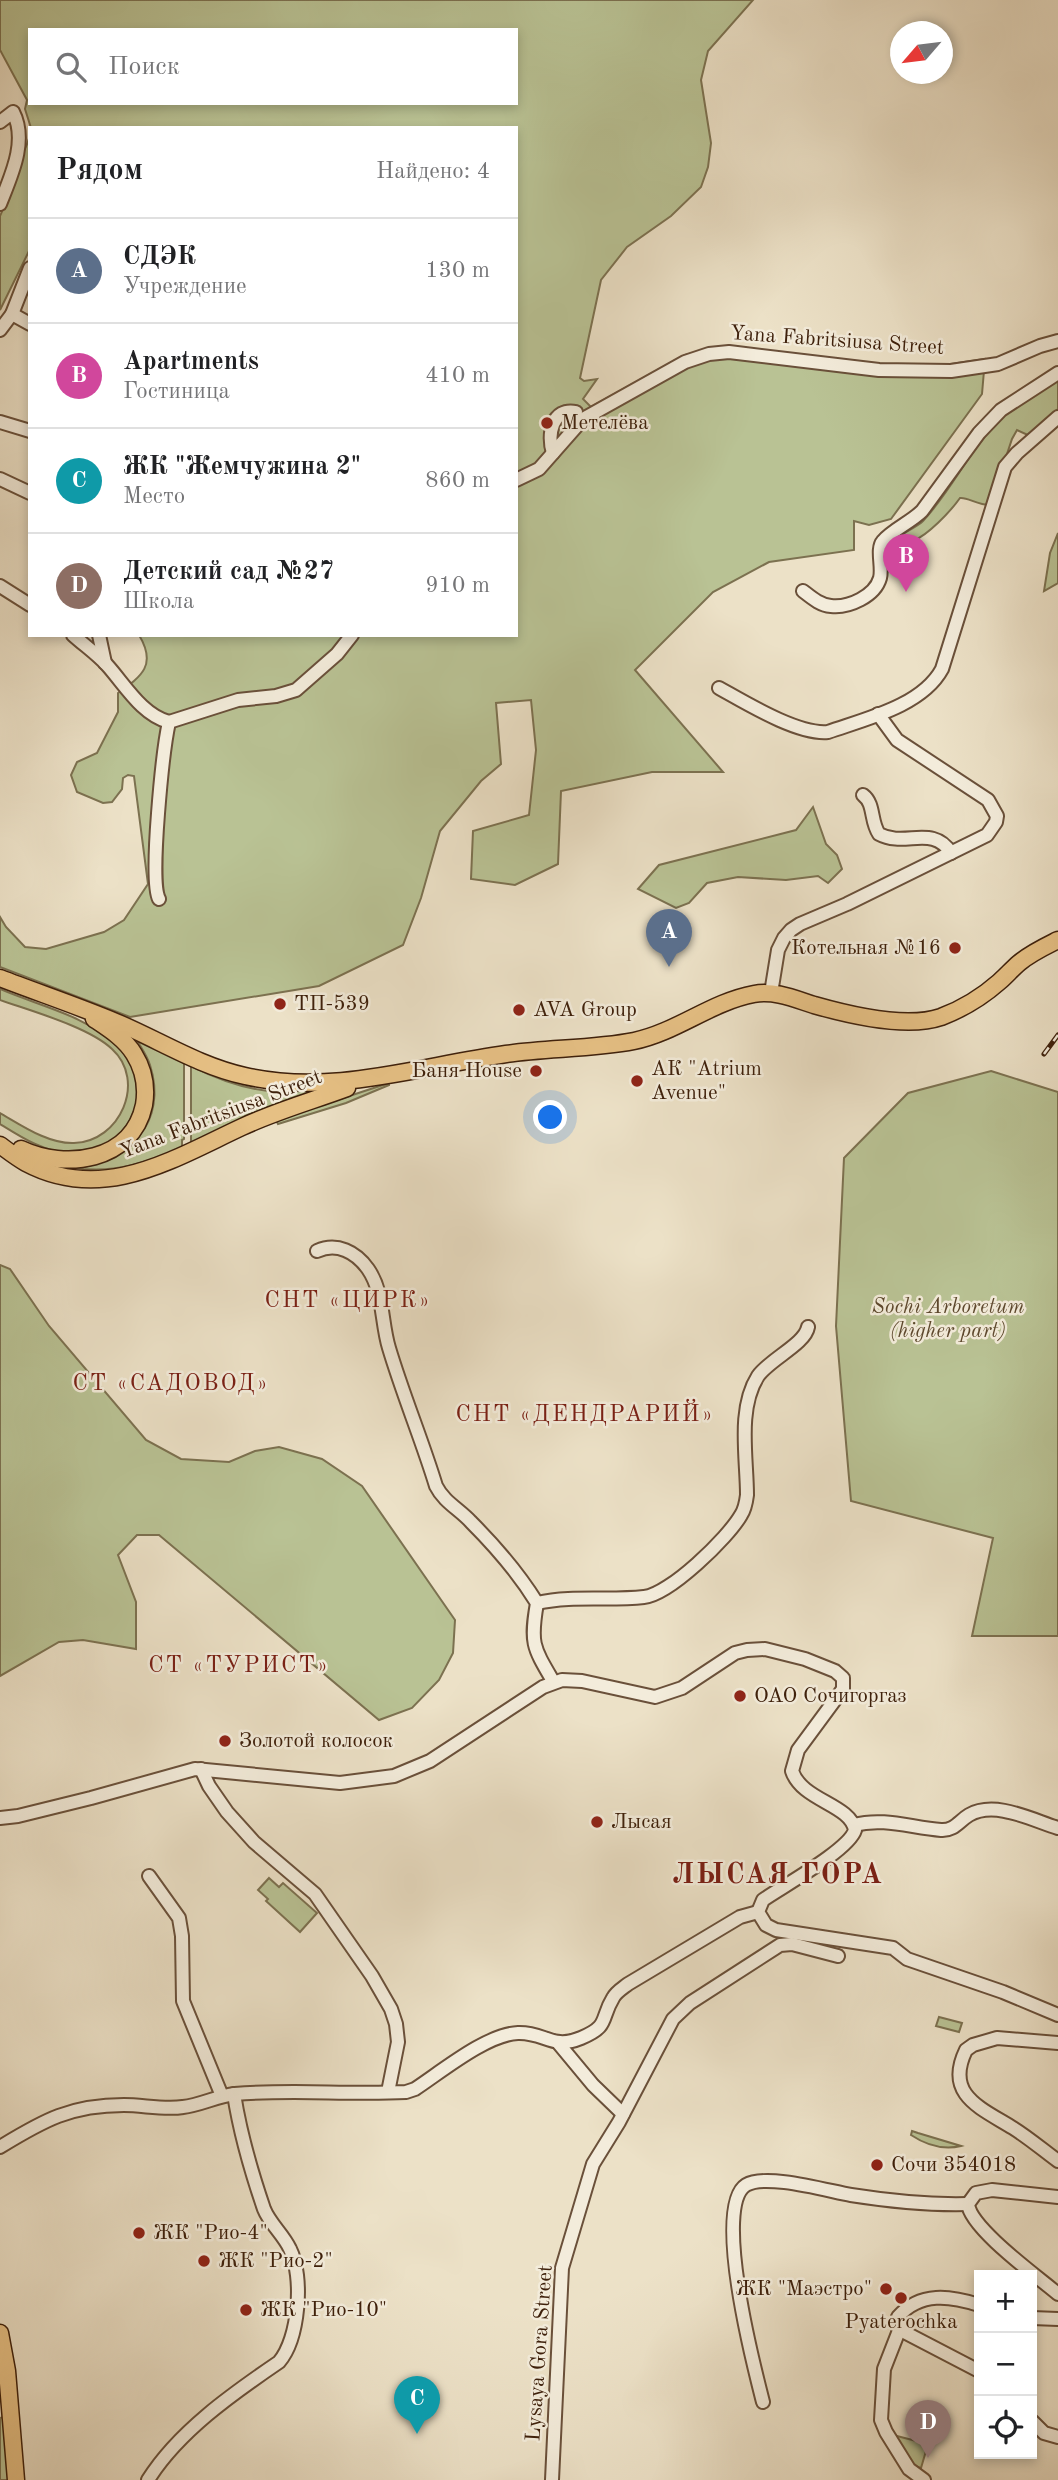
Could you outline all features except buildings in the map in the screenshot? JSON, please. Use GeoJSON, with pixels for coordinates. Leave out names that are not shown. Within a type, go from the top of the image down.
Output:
{"type":"FeatureCollection","features":[{"type":"Feature","properties":{"kind":"main road","name":"Yana Fabritsiusa Street"},"geometry":{"type":"LineString","coordinates":[[0,978],[116,1021],[217,1068],[283,1083],[327,1084],[510,1053],[637,1040],[670,1028],[721,1003],[750,995],[771,993],[836,1011],[891,1020],[915,1021],[939,1017],[984,994],[1019,963],[1058,940]]}},
{"type":"Feature","properties":{"kind":"main road"},"geometry":{"type":"LineString","coordinates":[[0,1142],[43,1158],[74,1160],[104,1154],[115,1148],[125,1140],[138,1122],[143,1110],[146,1083],[134,1053],[123,1040],[72,1004]]}},
{"type":"Feature","properties":{"kind":"main road","name":"Yana Fabritsiusa Street"},"geometry":{"type":"LineString","coordinates":[[0,1142],[26,1163],[55,1174],[80,1180],[105,1180],[159,1166],[266,1116],[379,1077]]}},
{"type":"Feature","properties":{"kind":"main road"},"geometry":{"type":"LineString","coordinates":[[0,2333],[7,2371],[16,2480]]}},
{"type":"Feature","properties":{"kind":"street"},"geometry":{"type":"LineString","coordinates":[[0,122],[13,112],[19,127],[17,153],[0,204]]}},
{"type":"Feature","properties":{"kind":"street"},"geometry":{"type":"LineString","coordinates":[[0,330],[12,314],[28,273]]}},
{"type":"Feature","properties":{"kind":"street"},"geometry":{"type":"LineString","coordinates":[[12,314],[28,323]]}},
{"type":"Feature","properties":{"kind":"street","name":"Yana Fabritsiusa Street"},"geometry":{"type":"LineString","coordinates":[[579,415],[685,362],[709,354],[729,352],[879,370],[951,371],[998,364],[1058,341]]}},
{"type":"Feature","properties":{"kind":"street"},"geometry":{"type":"LineString","coordinates":[[803,592],[818,603],[831,606],[860,599],[874,589],[881,575],[880,547],[883,540],[922,511],[979,432],[1001,410],[1058,373]]}},
{"type":"Feature","properties":{"kind":"street"},"geometry":{"type":"LineString","coordinates":[[518,479],[539,469],[553,453],[579,415],[567,410],[558,415],[550,434],[553,453]]}},
{"type":"Feature","properties":{"kind":"street"},"geometry":{"type":"LineString","coordinates":[[719,688],[749,705],[811,732],[828,732],[878,714],[919,695],[936,679],[942,669],[1005,467],[1058,417]]}},
{"type":"Feature","properties":{"kind":"street"},"geometry":{"type":"LineString","coordinates":[[0,422],[28,430]]}},
{"type":"Feature","properties":{"kind":"street"},"geometry":{"type":"LineString","coordinates":[[0,479],[28,492]]}},
{"type":"Feature","properties":{"kind":"street"},"geometry":{"type":"LineString","coordinates":[[0,586],[28,605]]}},
{"type":"Feature","properties":{"kind":"street"},"geometry":{"type":"LineString","coordinates":[[75,637],[105,663],[148,711],[160,720],[169,722],[228,702],[276,696],[296,690],[337,654],[350,637]]}},
{"type":"Feature","properties":{"kind":"street"},"geometry":{"type":"LineString","coordinates":[[99,637],[105,663]]}},
{"type":"Feature","properties":{"kind":"street"},"geometry":{"type":"LineString","coordinates":[[771,993],[778,950],[783,938],[800,924],[967,847],[991,831],[996,822],[994,808],[988,800],[897,740],[878,714]]}},
{"type":"Feature","properties":{"kind":"street"},"geometry":{"type":"LineString","coordinates":[[159,899],[156,890],[156,844],[164,744],[169,722]]}},
{"type":"Feature","properties":{"kind":"street"},"geometry":{"type":"LineString","coordinates":[[863,795],[871,802],[873,822],[879,834],[890,838],[933,837],[946,844],[951,853]]}},
{"type":"Feature","properties":{"kind":"street"},"geometry":{"type":"LineString","coordinates":[[317,1251],[331,1247],[347,1250],[357,1256],[376,1283],[394,1364],[436,1486],[444,1498],[499,1552],[537,1603],[533,1641],[553,1681]]}},
{"type":"Feature","properties":{"kind":"street"},"geometry":{"type":"LineString","coordinates":[[537,1603],[657,1594],[668,1588],[720,1541],[740,1517],[745,1506],[746,1424],[751,1388],[771,1361],[804,1337],[808,1327]]}},
{"type":"Feature","properties":{"kind":"street"},"geometry":{"type":"LineString","coordinates":[[0,1818],[92,1798],[176,1773],[201,1769],[340,1783],[394,1776],[430,1761],[553,1681],[582,1681],[655,1697],[682,1688],[735,1653],[765,1649],[805,1658],[840,1674],[845,1684],[798,1750],[792,1771],[804,1790],[852,1821],[855,1830],[852,1839],[763,1900],[758,1912]]}},
{"type":"Feature","properties":{"kind":"street"},"geometry":{"type":"LineString","coordinates":[[201,1769],[209,1786],[254,1842],[315,1894],[391,2008],[398,2042],[388,2092]]}},
{"type":"Feature","properties":{"kind":"street"},"geometry":{"type":"LineString","coordinates":[[854,1825],[876,1822],[946,1830],[968,1816],[989,1810],[1001,1810],[1058,1828]]}},
{"type":"Feature","properties":{"kind":"street"},"geometry":{"type":"LineString","coordinates":[[148,2480],[177,2445],[221,2403],[279,2362],[286,2354],[292,2340],[297,2283],[294,2259],[284,2238],[265,2211],[228,2095],[183,2001],[182,1936],[179,1918],[149,1876]]}},
{"type":"Feature","properties":{"kind":"street"},"geometry":{"type":"LineString","coordinates":[[758,1912],[766,1925],[775,1930],[893,1948],[907,1959],[1003,1992],[1058,2015]]}},
{"type":"Feature","properties":{"kind":"street"},"geometry":{"type":"LineString","coordinates":[[559,2044],[582,2038],[598,2028],[614,1996],[628,1984],[740,1917],[758,1912]]}},
{"type":"Feature","properties":{"kind":"street","name":"Lysaya Gora Street"},"geometry":{"type":"LineString","coordinates":[[552,2480],[562,2267],[593,2164],[623,2114],[673,2019],[690,2003],[780,1945],[792,1944],[838,1956]]}},
{"type":"Feature","properties":{"kind":"street"},"geometry":{"type":"LineString","coordinates":[[0,2147],[59,2114],[107,2106],[184,2107],[228,2095],[411,2091],[451,2063],[505,2036],[525,2033],[539,2035],[559,2044],[593,2085],[623,2114]]}},
{"type":"Feature","properties":{"kind":"street"},"geometry":{"type":"LineString","coordinates":[[1058,2043],[997,2038],[987,2040],[966,2050],[958,2070],[962,2090],[971,2102],[1058,2161]]}},
{"type":"Feature","properties":{"kind":"street"},"geometry":{"type":"LineString","coordinates":[[763,2402],[733,2258],[733,2221],[738,2196],[745,2186],[753,2182],[797,2183],[850,2195],[968,2204]]}},
{"type":"Feature","properties":{"kind":"street"},"geometry":{"type":"LineString","coordinates":[[1058,2197],[992,2189],[976,2193],[969,2199],[968,2204],[968,2210],[976,2222],[1058,2294]]}},
{"type":"Feature","properties":{"kind":"street"},"geometry":{"type":"LineString","coordinates":[[924,2480],[909,2469],[881,2420],[884,2369],[900,2328],[898,2317],[920,2302],[944,2297],[974,2304]]}},
{"type":"Feature","properties":{"kind":"street"},"geometry":{"type":"LineString","coordinates":[[1037,2318],[1058,2319]]}},
{"type":"Feature","properties":{"kind":"street"},"geometry":{"type":"LineString","coordinates":[[900,2328],[974,2368]]}},
{"type":"Feature","properties":{"kind":"street"},"geometry":{"type":"LineString","coordinates":[[1037,2426],[1044,2433],[1058,2437]]}},
{"type":"Feature","properties":{"kind":"green space"},"geometry":{"type":"Polygon","coordinates":[[[0,0],[753,0],[708,51],[701,80],[711,143],[708,167],[701,187],[671,216],[627,247],[601,280],[580,378],[584,381],[597,379],[583,399],[591,407],[685,355],[710,349],[740,347],[838,362],[937,366],[985,359],[982,394],[891,519],[869,525],[854,521],[854,550],[769,562],[713,592],[635,670],[723,772],[652,772],[561,791],[558,864],[515,885],[471,879],[473,831],[529,815],[536,750],[531,700],[496,703],[501,764],[481,781],[440,831],[421,898],[403,945],[319,986],[130,1017],[0,967],[0,917],[25,947],[46,949],[104,932],[124,920],[148,884],[134,776],[123,778],[122,789],[112,802],[103,803],[77,792],[71,775],[77,762],[97,753],[118,712],[118,693],[144,669],[147,654],[140,637],[518,637],[518,126],[30,126],[25,109],[27,100],[0,50],[0,0]]]}},
{"type":"Feature","properties":{"kind":"green space"},"geometry":{"type":"Polygon","coordinates":[[[28,140],[28,253],[0,310],[0,216],[13,172],[28,140]]]}},
{"type":"Feature","properties":{"kind":"green space"},"geometry":{"type":"Polygon","coordinates":[[[1058,378],[1058,409],[1030,436],[1017,430],[990,505],[960,498],[932,528],[898,548],[895,569],[891,571],[887,555],[891,543],[923,521],[934,509],[980,443],[1001,419],[1021,402],[1058,378]]]}},
{"type":"Feature","properties":{"kind":"green space"},"geometry":{"type":"Polygon","coordinates":[[[1058,533],[1058,583],[1044,591],[1050,553],[1058,533]]]}},
{"type":"Feature","properties":{"kind":"green space"},"geometry":{"type":"Polygon","coordinates":[[[813,807],[826,844],[837,855],[842,869],[828,883],[818,876],[786,880],[738,877],[707,883],[689,903],[676,908],[638,889],[659,865],[796,830],[813,807]]]}},
{"type":"Feature","properties":{"kind":"green space"},"geometry":{"type":"Polygon","coordinates":[[[0,989],[90,1026],[116,1045],[130,1062],[136,1080],[137,1098],[132,1116],[122,1131],[108,1143],[90,1151],[60,1152],[33,1143],[0,1124],[0,1113],[35,1133],[54,1140],[74,1143],[90,1140],[104,1132],[123,1108],[127,1077],[122,1062],[102,1041],[75,1027],[0,1000],[0,989]]]}},
{"type":"Feature","properties":{"kind":"green space"},"geometry":{"type":"Polygon","coordinates":[[[135,1037],[184,1063],[182,1148],[144,1162],[117,1168],[76,1168],[95,1164],[128,1148],[149,1121],[154,1104],[154,1085],[149,1061],[135,1037]]]}},
{"type":"Feature","properties":{"kind":"green space"},"geometry":{"type":"Polygon","coordinates":[[[191,1066],[246,1087],[286,1092],[319,1090],[191,1143],[191,1066]]]}},
{"type":"Feature","properties":{"kind":"green space","name":"Sochi Arboretum (higher part)"},"geometry":{"type":"Polygon","coordinates":[[[991,1071],[1058,1092],[1058,1636],[972,1636],[993,1538],[851,1501],[836,1326],[844,1158],[908,1093],[991,1071]]]}},
{"type":"Feature","properties":{"kind":"green space"},"geometry":{"type":"Polygon","coordinates":[[[389,1083],[346,1103],[278,1124],[276,1120],[389,1083]]]}},
{"type":"Feature","properties":{"kind":"green space"},"geometry":{"type":"Polygon","coordinates":[[[0,1265],[10,1269],[49,1326],[146,1440],[181,1459],[229,1462],[255,1451],[279,1447],[322,1459],[362,1486],[455,1620],[453,1653],[439,1680],[412,1708],[379,1720],[159,1535],[137,1535],[118,1555],[136,1602],[136,1649],[83,1640],[59,1642],[0,1676],[0,1265]]]}},
{"type":"Feature","properties":{"kind":"green space"},"geometry":{"type":"Polygon","coordinates":[[[269,1878],[279,1887],[283,1883],[317,1913],[300,1932],[266,1901],[268,1899],[258,1890],[269,1878]]]}},
{"type":"Feature","properties":{"kind":"green space"},"geometry":{"type":"Polygon","coordinates":[[[939,2017],[962,2023],[959,2032],[936,2026],[939,2017]]]}},
{"type":"Feature","properties":{"kind":"green space"},"geometry":{"type":"Polygon","coordinates":[[[912,2131],[961,2146],[942,2147],[929,2144],[911,2135],[912,2131]]]}},
{"type":"Feature","properties":{"kind":"green space"},"geometry":{"type":"Polygon","coordinates":[[[3,2417],[10,2480],[0,2480],[0,2418],[3,2417]]]}},
{"type":"Feature","properties":{"kind":"green space"},"geometry":{"type":"Polygon","coordinates":[[[893,2435],[928,2444],[921,2468],[908,2464],[893,2435]]]}},
{"type":"Feature","properties":{"kind":"railway"},"geometry":{"type":"LineString","coordinates":[[1044,1054],[1058,1035]]}},
{"type":"Feature","properties":{"kind":"place","name":"Метелёва"},"geometry":{"type":"Point","coordinates":[547,423]}},
{"type":"Feature","properties":{"kind":"place","name":"Apartments"},"geometry":{"type":"Point","coordinates":[906,592]}},
{"type":"Feature","properties":{"kind":"place","name":"Котельная №16"},"geometry":{"type":"Point","coordinates":[955,948]}},
{"type":"Feature","properties":{"kind":"place","name":"СДЭК"},"geometry":{"type":"Point","coordinates":[669,967]}},
{"type":"Feature","properties":{"kind":"place","name":"ТП-539"},"geometry":{"type":"Point","coordinates":[280,1004]}},
{"type":"Feature","properties":{"kind":"place","name":"AVA Group"},"geometry":{"type":"Point","coordinates":[519,1010]}},
{"type":"Feature","properties":{"kind":"place","name":"Баня House"},"geometry":{"type":"Point","coordinates":[536,1071]}},
{"type":"Feature","properties":{"kind":"place","name":"АК \"Atrium Avenue\""},"geometry":{"type":"Point","coordinates":[637,1081]}},
{"type":"Feature","properties":{"kind":"place","name":"ОАО Сочигоргаз"},"geometry":{"type":"Point","coordinates":[740,1696]}},
{"type":"Feature","properties":{"kind":"place","name":"Золотой колосок"},"geometry":{"type":"Point","coordinates":[225,1741]}},
{"type":"Feature","properties":{"kind":"place","name":"Лысая"},"geometry":{"type":"Point","coordinates":[597,1822]}},
{"type":"Feature","properties":{"kind":"place","name":"Сочи 354018"},"geometry":{"type":"Point","coordinates":[877,2165]}},
{"type":"Feature","properties":{"kind":"place","name":"ЖК \"Рио-4\""},"geometry":{"type":"Point","coordinates":[139,2233]}},
{"type":"Feature","properties":{"kind":"place","name":"ЖК \"Рио-2\""},"geometry":{"type":"Point","coordinates":[204,2261]}},
{"type":"Feature","properties":{"kind":"place","name":"ЖК \"Маэстро\""},"geometry":{"type":"Point","coordinates":[886,2289]}},
{"type":"Feature","properties":{"kind":"place","name":"Pyaterochka"},"geometry":{"type":"Point","coordinates":[901,2298]}},
{"type":"Feature","properties":{"kind":"place","name":"ЖК \"Рио-10\""},"geometry":{"type":"Point","coordinates":[246,2310]}},
{"type":"Feature","properties":{"kind":"place","name":"ЖК \"Жемчужина 2\""},"geometry":{"type":"Point","coordinates":[417,2434]}},
{"type":"Feature","properties":{"kind":"place","name":"Детский сад №27"},"geometry":{"type":"Point","coordinates":[928,2458]}},
{"type":"Feature","properties":{"kind":"district","name":"СНТ «ЦИРК»"},"geometry":{"type":"Point","coordinates":[348,1300]}},
{"type":"Feature","properties":{"kind":"district","name":"СТ «САДОВОД»"},"geometry":{"type":"Point","coordinates":[171,1383]}},
{"type":"Feature","properties":{"kind":"district","name":"СНТ «ДЕНДРАРИЙ»"},"geometry":{"type":"Point","coordinates":[585,1414]}},
{"type":"Feature","properties":{"kind":"district","name":"СТ «ТУРИСТ»"},"geometry":{"type":"Point","coordinates":[239,1665]}},
{"type":"Feature","properties":{"kind":"district","name":"ЛЫСАЯ ГОРА"},"geometry":{"type":"Point","coordinates":[778,1876]}}]}
